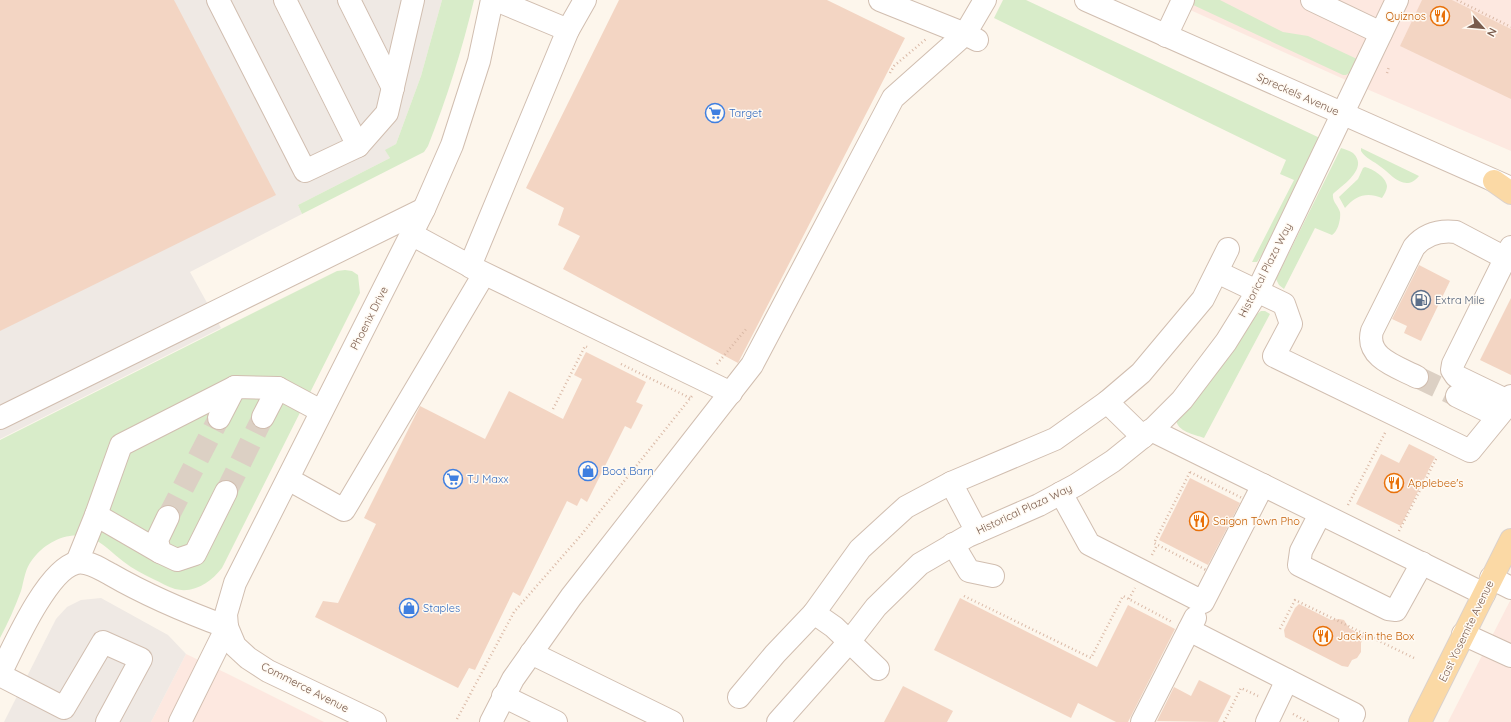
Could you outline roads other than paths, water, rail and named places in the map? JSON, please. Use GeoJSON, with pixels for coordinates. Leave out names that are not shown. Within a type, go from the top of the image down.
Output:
{"type":"FeatureCollection","features":[{"type":"Feature","properties":{"kind":"main road","name":"East Yosemite Avenue"},"geometry":{"type":"LineString","coordinates":[[1420,722],[1511,540]]}},
{"type":"Feature","properties":{"kind":"street"},"geometry":{"type":"LineString","coordinates":[[218,0],[305,171],[358,146],[387,113],[413,0]]}},
{"type":"Feature","properties":{"kind":"street"},"geometry":{"type":"LineString","coordinates":[[285,0],[358,146]]}},
{"type":"Feature","properties":{"kind":"street"},"geometry":{"type":"LineString","coordinates":[[349,0],[393,88]]}},
{"type":"Feature","properties":{"kind":"street","name":"Phoenix Drive"},"geometry":{"type":"LineString","coordinates":[[227,627],[226,614],[235,583],[424,209],[452,145],[479,61],[492,0]]}},
{"type":"Feature","properties":{"kind":"street"},"geometry":{"type":"LineString","coordinates":[[496,0],[568,30]]}},
{"type":"Feature","properties":{"kind":"street"},"geometry":{"type":"LineString","coordinates":[[288,479],[344,510],[477,270],[568,30],[585,0]]}},
{"type":"Feature","properties":{"kind":"street"},"geometry":{"type":"LineString","coordinates":[[880,0],[972,37]]}},
{"type":"Feature","properties":{"kind":"street"},"geometry":{"type":"LineString","coordinates":[[491,722],[512,679],[531,652],[752,365],[892,98],[972,37],[985,0]]}},
{"type":"Feature","properties":{"kind":"street","name":"Spreckels Avenue"},"geometry":{"type":"LineString","coordinates":[[1086,0],[1505,188]]}},
{"type":"Feature","properties":{"kind":"street"},"geometry":{"type":"LineString","coordinates":[[1166,36],[1183,0]]}},
{"type":"Feature","properties":{"kind":"street"},"geometry":{"type":"LineString","coordinates":[[1312,0],[1381,33]]}},
{"type":"Feature","properties":{"kind":"street","name":"Historical Plaza Way"},"geometry":{"type":"LineString","coordinates":[[775,718],[849,642],[876,607],[920,564],[953,544],[1039,505],[1076,485],[1113,461],[1147,434],[1182,400],[1222,348],[1257,292],[1396,0]]}},
{"type":"Feature","properties":{"kind":"street"},"geometry":{"type":"LineString","coordinates":[[0,418],[424,209]]}},
{"type":"Feature","properties":{"kind":"street"},"geometry":{"type":"LineString","coordinates":[[1417,377],[1380,357],[1375,352],[1370,339],[1372,331],[1414,247],[1419,240],[1436,232],[1456,232],[1509,255],[1453,364],[1452,370],[1456,376],[1506,404]]}},
{"type":"Feature","properties":{"kind":"street"},"geometry":{"type":"LineString","coordinates":[[411,234],[477,270],[730,393]]}},
{"type":"Feature","properties":{"kind":"street"},"geometry":{"type":"LineString","coordinates":[[739,697],[814,613],[860,549],[906,507],[951,483],[1055,440],[1107,402],[1141,373],[1203,299],[1228,250]]}},
{"type":"Feature","properties":{"kind":"street"},"geometry":{"type":"LineString","coordinates":[[1217,272],[1284,304],[1291,324],[1274,356],[1470,451],[1506,404]]}},
{"type":"Feature","properties":{"kind":"street"},"geometry":{"type":"LineString","coordinates":[[107,722],[141,659],[103,642],[60,715],[0,674],[20,633],[41,598],[57,576],[77,562],[96,515],[121,444],[236,387],[278,388],[321,411]]}},
{"type":"Feature","properties":{"kind":"street"},"geometry":{"type":"LineString","coordinates":[[220,418],[236,387]]}},
{"type":"Feature","properties":{"kind":"street"},"geometry":{"type":"LineString","coordinates":[[263,417],[278,388]]}},
{"type":"Feature","properties":{"kind":"street"},"geometry":{"type":"LineString","coordinates":[[1457,396],[1506,404]]}},
{"type":"Feature","properties":{"kind":"street"},"geometry":{"type":"LineString","coordinates":[[1107,402],[1147,434],[1263,485],[1422,563],[1488,586],[1511,588]]}},
{"type":"Feature","properties":{"kind":"street"},"geometry":{"type":"LineString","coordinates":[[951,483],[977,532]]}},
{"type":"Feature","properties":{"kind":"street"},"geometry":{"type":"LineString","coordinates":[[1142,722],[1182,627],[1203,602],[1263,485]]}},
{"type":"Feature","properties":{"kind":"street"},"geometry":{"type":"LineString","coordinates":[[96,515],[160,552],[177,560],[195,554],[226,492]]}},
{"type":"Feature","properties":{"kind":"street"},"geometry":{"type":"LineString","coordinates":[[1061,493],[1089,544],[1203,602]]}},
{"type":"Feature","properties":{"kind":"street"},"geometry":{"type":"LineString","coordinates":[[1320,514],[1301,551],[1299,565],[1388,609],[1396,610],[1422,563]]}},
{"type":"Feature","properties":{"kind":"street"},"geometry":{"type":"LineString","coordinates":[[160,552],[157,540],[168,517]]}},
{"type":"Feature","properties":{"kind":"street"},"geometry":{"type":"LineString","coordinates":[[953,544],[969,571],[993,576]]}},
{"type":"Feature","properties":{"kind":"street"},"geometry":{"type":"LineString","coordinates":[[77,562],[92,564],[162,602],[227,627],[180,722]]}},
{"type":"Feature","properties":{"kind":"street"},"geometry":{"type":"LineString","coordinates":[[814,613],[834,627],[878,669]]}},
{"type":"Feature","properties":{"kind":"street","name":"Commerce Avenue"},"geometry":{"type":"LineString","coordinates":[[227,627],[235,646],[248,658],[268,671],[375,722]]}},
{"type":"Feature","properties":{"kind":"street"},"geometry":{"type":"LineString","coordinates":[[1182,627],[1354,714],[1350,722]]}},
{"type":"Feature","properties":{"kind":"street"},"geometry":{"type":"LineString","coordinates":[[1463,634],[1511,656]]}},
{"type":"Feature","properties":{"kind":"street"},"geometry":{"type":"LineString","coordinates":[[531,652],[672,722]]}},
{"type":"Feature","properties":{"kind":"street"},"geometry":{"type":"LineString","coordinates":[[1267,722],[1287,680]]}},
{"type":"Feature","properties":{"kind":"street"},"geometry":{"type":"LineString","coordinates":[[503,696],[556,722]]}},
{"type":"Feature","properties":{"kind":"tunnel"},"geometry":{"type":"LineString","coordinates":[[1417,377],[1457,396]]}},
{"type":"Feature","properties":{"kind":"tunnel"},"geometry":{"type":"LineString","coordinates":[[226,492],[263,417]]}},
{"type":"Feature","properties":{"kind":"tunnel"},"geometry":{"type":"LineString","coordinates":[[168,517],[219,418]]}},
{"type":"Feature","properties":{"kind":"place","name":"Quiznos"},"geometry":{"type":"Point","coordinates":[1440,16]}},
{"type":"Feature","properties":{"kind":"place","name":"Target"},"geometry":{"type":"Point","coordinates":[715,113]}},
{"type":"Feature","properties":{"kind":"place","name":"Extra Mile"},"geometry":{"type":"Point","coordinates":[1421,300]}},
{"type":"Feature","properties":{"kind":"place","name":"Boot Barn"},"geometry":{"type":"Point","coordinates":[588,471]}},
{"type":"Feature","properties":{"kind":"place","name":"TJ Maxx"},"geometry":{"type":"Point","coordinates":[453,479]}},
{"type":"Feature","properties":{"kind":"place","name":"Applebee's"},"geometry":{"type":"Point","coordinates":[1394,483]}},
{"type":"Feature","properties":{"kind":"place","name":"Saigon Town Pho"},"geometry":{"type":"Point","coordinates":[1199,521]}},
{"type":"Feature","properties":{"kind":"place","name":"Staples"},"geometry":{"type":"Point","coordinates":[409,608]}},
{"type":"Feature","properties":{"kind":"place","name":"Jack in the Box"},"geometry":{"type":"Point","coordinates":[1323,636]}}]}
